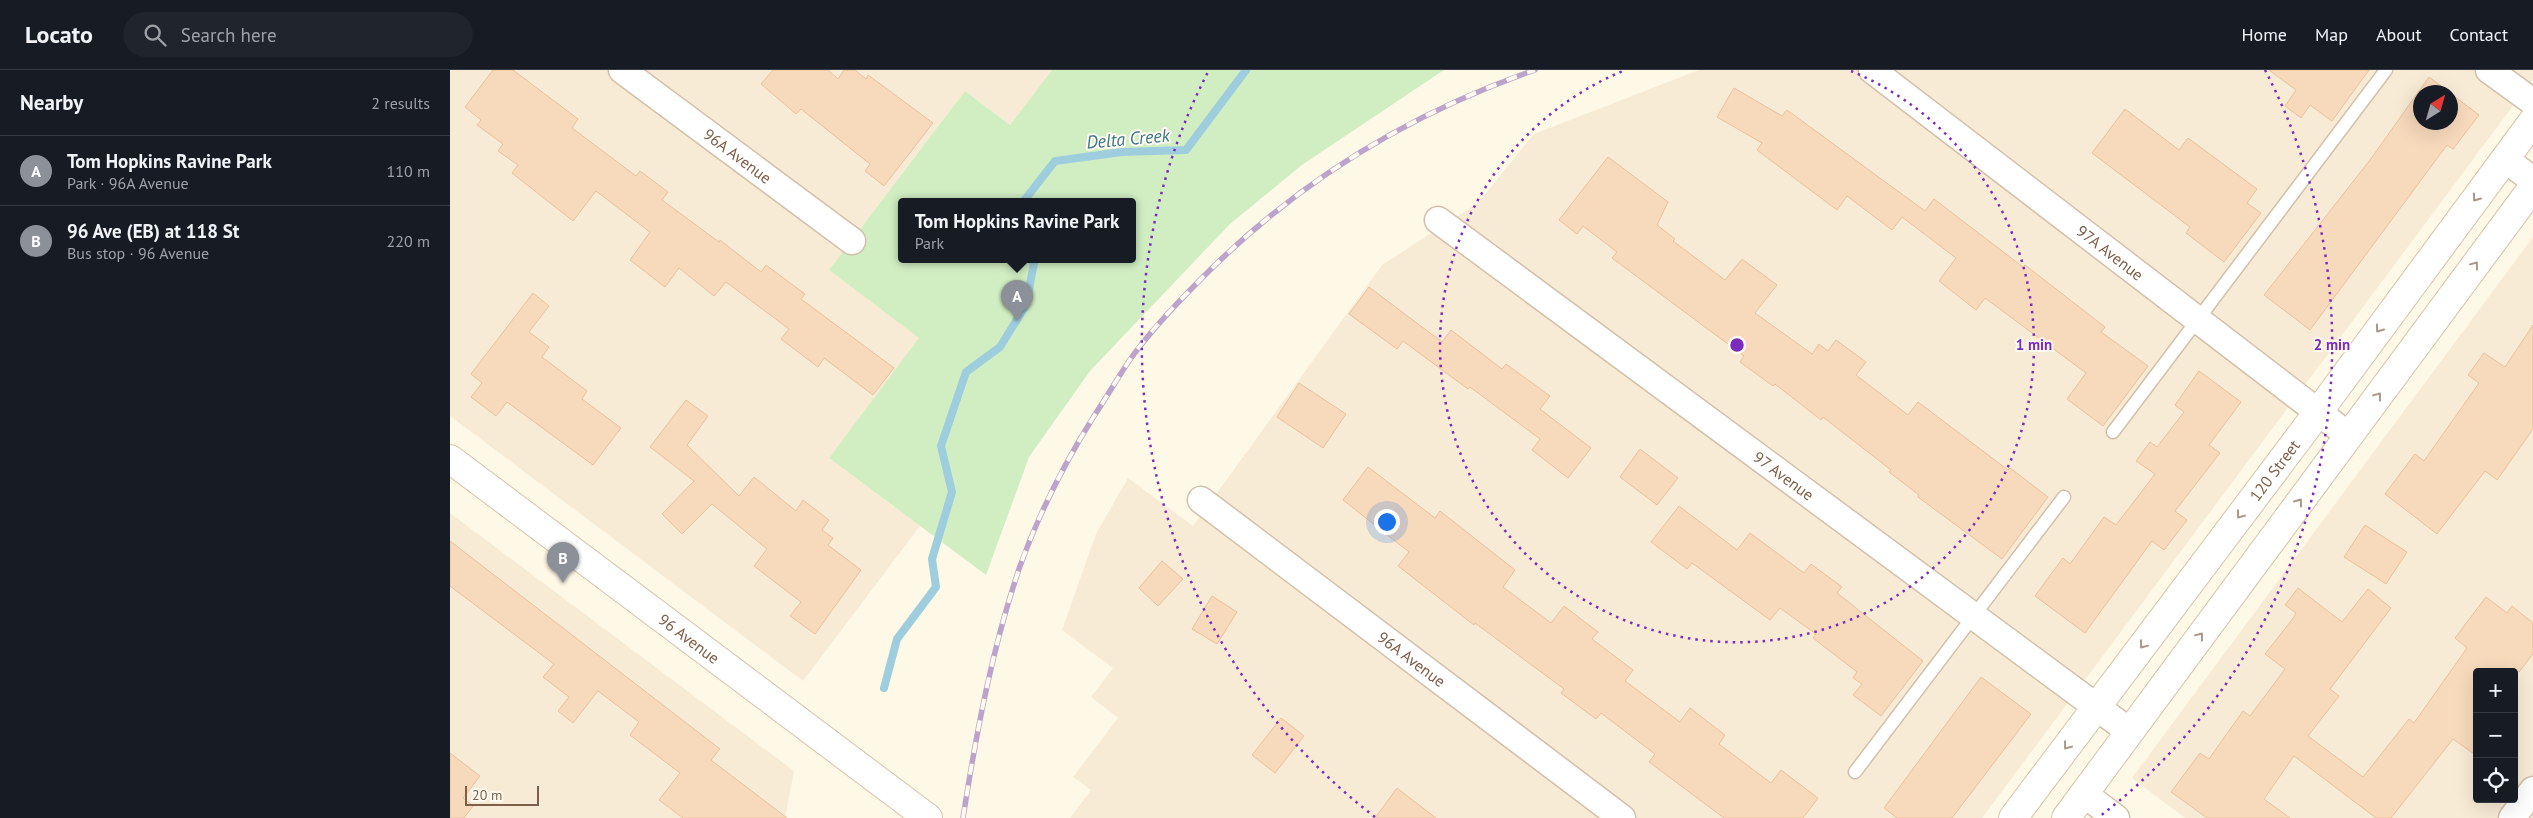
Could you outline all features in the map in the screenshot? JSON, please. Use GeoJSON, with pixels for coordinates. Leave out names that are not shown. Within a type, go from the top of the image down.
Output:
{"type":"FeatureCollection","features":[{"type":"Feature","properties":{"kind":"main road","name":"120 Street"},"geometry":{"type":"LineString","coordinates":[[2013,818],[2319,411],[2533,121]]}},
{"type":"Feature","properties":{"kind":"main road"},"geometry":{"type":"LineString","coordinates":[[2066,818],[2533,187]]}},
{"type":"Feature","properties":{"kind":"main road","name":"96 Avenue"},"geometry":{"type":"LineString","coordinates":[[450,459],[928,818]]}},
{"type":"Feature","properties":{"kind":"street","name":"96A Avenue"},"geometry":{"type":"LineString","coordinates":[[622,70],[852,241]]}},
{"type":"Feature","properties":{"kind":"street","name":"97A Avenue"},"geometry":{"type":"LineString","coordinates":[[1872,70],[2348,435]]}},
{"type":"Feature","properties":{"kind":"street"},"geometry":{"type":"LineString","coordinates":[[2489,70],[2533,102]]}},
{"type":"Feature","properties":{"kind":"street"},"geometry":{"type":"LineString","coordinates":[[2505,159],[2533,180]]}},
{"type":"Feature","properties":{"kind":"street","name":"97 Avenue"},"geometry":{"type":"LineString","coordinates":[[1438,220],[2129,731]]}},
{"type":"Feature","properties":{"kind":"street","name":"96A Avenue"},"geometry":{"type":"LineString","coordinates":[[1201,500],[1622,818]]}},
{"type":"Feature","properties":{"kind":"street"},"geometry":{"type":"LineString","coordinates":[[2512,818],[2533,790]]}},
{"type":"Feature","properties":{"kind":"street"},"geometry":{"type":"LineString","coordinates":[[2084,794],[2116,818]]}},
{"type":"Feature","properties":{"kind":"lane"},"geometry":{"type":"LineString","coordinates":[[2113,432],[2386,70]]}},
{"type":"Feature","properties":{"kind":"lane"},"geometry":{"type":"LineString","coordinates":[[1855,772],[2064,496]]}},
{"type":"Feature","properties":{"kind":"shaded area"},"geometry":{"type":"Polygon","coordinates":[[[450,70],[1052,70],[1010,125],[965,91],[829,270],[920,338],[829,458],[920,526],[803,681],[450,416],[450,70]]]}},
{"type":"Feature","properties":{"kind":"shaded area"},"geometry":{"type":"Polygon","coordinates":[[[1699,70],[2533,70],[2533,79],[1982,818],[1070,818],[1091,790],[1073,777],[1118,718],[1091,697],[1113,668],[1062,630],[1096,534],[1128,478],[1193,526],[1382,265],[1478,203],[1534,134],[1699,70]]]}},
{"type":"Feature","properties":{"kind":"shaded area"},"geometry":{"type":"Polygon","coordinates":[[[2533,237],[2533,818],[2185,818],[2132,778],[2533,237]]]}},
{"type":"Feature","properties":{"kind":"shaded area"},"geometry":{"type":"Polygon","coordinates":[[[450,513],[794,771],[785,818],[450,818],[450,513]]]}},
{"type":"Feature","properties":{"kind":"green space"},"geometry":{"type":"Polygon","coordinates":[[[1052,70],[1444,70],[1302,165],[1230,224],[1090,371],[1029,457],[986,575],[829,458],[919,338],[829,270],[965,91],[1010,125],[1052,70]]]}},
{"type":"Feature","properties":{"kind":"building"},"geometry":{"type":"Polygon","coordinates":[[[493,70],[513,70],[578,119],[572,128],[636,176],[640,171],[668,192],[662,200],[719,242],[720,240],[761,272],[766,265],[805,294],[801,299],[894,368],[873,395],[824,358],[818,367],[781,339],[789,329],[726,282],[714,296],[679,268],[665,287],[630,260],[650,232],[596,191],[573,221],[512,173],[518,165],[498,151],[503,144],[477,125],[481,120],[465,107],[493,70]]]}},
{"type":"Feature","properties":{"kind":"building"},"geometry":{"type":"Polygon","coordinates":[[[773,70],[828,70],[838,79],[844,70],[855,70],[866,79],[868,75],[933,123],[884,186],[865,171],[870,164],[801,109],[796,114],[761,84],[773,70]]]}},
{"type":"Feature","properties":{"kind":"building"},"geometry":{"type":"Polygon","coordinates":[[[2269,70],[2369,70],[2332,121],[2310,105],[2301,118],[2285,106],[2296,90],[2269,70]]]}},
{"type":"Feature","properties":{"kind":"building"},"geometry":{"type":"Polygon","coordinates":[[[2429,77],[2440,85],[2423,85],[2429,77]]]}},
{"type":"Feature","properties":{"kind":"building"},"geometry":{"type":"Polygon","coordinates":[[[1734,88],[1782,116],[1787,110],[1925,211],[1934,199],[2023,267],[2025,265],[2105,327],[2101,332],[2148,366],[2103,426],[2067,399],[2086,373],[1985,298],[1976,310],[1939,281],[1956,258],[1902,217],[1892,230],[1847,196],[1837,210],[1757,150],[1762,143],[1717,117],[1734,88]]]}},
{"type":"Feature","properties":{"kind":"building"},"geometry":{"type":"Polygon","coordinates":[[[2458,99],[2479,115],[2453,149],[2447,145],[2310,330],[2264,295],[2370,160],[2413,100],[2413,130],[2458,130],[2458,99]]]}},
{"type":"Feature","properties":{"kind":"building"},"geometry":{"type":"Polygon","coordinates":[[[2125,109],[2179,150],[2188,138],[2257,189],[2247,203],[2261,213],[2224,262],[2186,233],[2190,227],[2092,153],[2125,109]]]}},
{"type":"Feature","properties":{"kind":"building"},"geometry":{"type":"Polygon","coordinates":[[[1608,157],[1668,202],[1657,225],[1675,239],[1673,241],[1725,280],[1742,259],[1777,285],[1755,313],[1812,354],[1819,344],[1828,351],[1836,340],[1866,362],[1856,375],[1908,415],[1918,402],[2008,470],[2010,468],[2048,497],[2002,559],[1918,497],[1919,495],[1889,472],[1891,470],[1823,417],[1821,420],[1775,384],[1773,386],[1740,362],[1744,356],[1612,258],[1617,252],[1583,226],[1577,234],[1559,220],[1608,157]]]}},
{"type":"Feature","properties":{"kind":"building"},"geometry":{"type":"Polygon","coordinates":[[[1369,287],[1442,342],[1451,330],[1502,369],[1506,364],[1550,396],[1540,409],[1591,448],[1568,478],[1532,450],[1540,439],[1470,387],[1468,389],[1403,341],[1397,349],[1349,314],[1369,287]]]}},
{"type":"Feature","properties":{"kind":"building"},"geometry":{"type":"Polygon","coordinates":[[[533,293],[549,306],[529,332],[549,347],[542,357],[587,391],[582,399],[621,428],[593,465],[507,402],[496,416],[471,397],[482,383],[471,374],[533,293]]]}},
{"type":"Feature","properties":{"kind":"building"},"geometry":{"type":"Polygon","coordinates":[[[2533,325],[2533,429],[2497,480],[2485,471],[2437,534],[2385,494],[2415,454],[2424,461],[2479,383],[2468,375],[2484,353],[2505,367],[2533,325]]]}},
{"type":"Feature","properties":{"kind":"building"},"geometry":{"type":"Polygon","coordinates":[[[2199,371],[2241,402],[2209,445],[2220,453],[2175,511],[2187,520],[2164,550],[2152,541],[2085,633],[2035,596],[2063,558],[2070,564],[2104,517],[2116,525],[2155,474],[2136,461],[2150,442],[2157,447],[2184,412],[2175,405],[2199,371]]]}},
{"type":"Feature","properties":{"kind":"building"},"geometry":{"type":"Polygon","coordinates":[[[1299,383],[1346,414],[1323,448],[1277,417],[1299,383]]]}},
{"type":"Feature","properties":{"kind":"building"},"geometry":{"type":"Polygon","coordinates":[[[686,400],[708,416],[687,445],[739,496],[754,477],[796,511],[803,500],[829,520],[822,530],[833,538],[828,545],[861,570],[815,634],[790,616],[801,602],[754,566],[767,549],[712,504],[682,534],[662,514],[694,481],[650,447],[686,400]]]}},
{"type":"Feature","properties":{"kind":"building"},"geometry":{"type":"Polygon","coordinates":[[[1640,449],[1678,478],[1657,505],[1620,477],[1640,449]]]}},
{"type":"Feature","properties":{"kind":"building"},"geometry":{"type":"Polygon","coordinates":[[[1368,467],[1435,518],[1440,511],[1515,570],[1503,587],[1551,623],[1564,606],[1598,632],[1592,639],[1633,670],[1625,681],[1680,722],[1690,708],[1725,735],[1719,744],[1771,783],[1781,770],[1818,798],[1803,818],[1724,818],[1649,762],[1655,754],[1601,713],[1596,719],[1561,693],[1564,689],[1475,623],[1474,625],[1398,566],[1409,552],[1343,500],[1368,467]]]}},
{"type":"Feature","properties":{"kind":"building"},"geometry":{"type":"Polygon","coordinates":[[[1679,506],[1737,550],[1750,533],[1804,573],[1811,564],[1842,587],[1837,593],[1923,661],[1881,716],[1853,695],[1862,684],[1853,678],[1857,672],[1813,638],[1816,634],[1780,608],[1770,620],[1692,563],[1687,569],[1651,542],[1679,506]]]}},
{"type":"Feature","properties":{"kind":"building"},"geometry":{"type":"Polygon","coordinates":[[[2365,525],[2407,552],[2386,584],[2344,557],[2365,525]]]}},
{"type":"Feature","properties":{"kind":"building"},"geometry":{"type":"Polygon","coordinates":[[[450,541],[720,749],[711,760],[787,818],[683,818],[659,800],[680,773],[630,735],[639,722],[598,691],[573,723],[558,711],[569,697],[543,677],[554,664],[450,586],[450,541]]]}},
{"type":"Feature","properties":{"kind":"building"},"geometry":{"type":"Polygon","coordinates":[[[1162,561],[1183,579],[1158,606],[1139,588],[1162,561]]]}},
{"type":"Feature","properties":{"kind":"building"},"geometry":{"type":"Polygon","coordinates":[[[2298,588],[2342,622],[2368,589],[2391,608],[2330,689],[2339,696],[2308,736],[2363,777],[2409,719],[2414,723],[2467,648],[2455,638],[2486,597],[2507,613],[2512,606],[2533,623],[2533,654],[2519,672],[2518,668],[2473,668],[2473,753],[2453,739],[2391,818],[2376,818],[2294,756],[2264,799],[2290,818],[2207,818],[2171,792],[2200,753],[2209,759],[2243,711],[2250,716],[2285,669],[2265,654],[2296,613],[2285,605],[2298,588]]]}},
{"type":"Feature","properties":{"kind":"building"},"geometry":{"type":"Polygon","coordinates":[[[1212,596],[1237,612],[1217,644],[1192,629],[1212,596]]]}},
{"type":"Feature","properties":{"kind":"building"},"geometry":{"type":"Polygon","coordinates":[[[1981,677],[2031,714],[1952,818],[1897,818],[1884,808],[1981,677]]]}},
{"type":"Feature","properties":{"kind":"building"},"geometry":{"type":"Polygon","coordinates":[[[1281,718],[1304,736],[1275,773],[1252,755],[1281,718]]]}},
{"type":"Feature","properties":{"kind":"building"},"geometry":{"type":"Polygon","coordinates":[[[450,753],[480,776],[463,798],[473,806],[464,818],[450,818],[450,753]]]}},
{"type":"Feature","properties":{"kind":"building"},"geometry":{"type":"Polygon","coordinates":[[[1397,788],[1436,818],[1375,818],[1397,788]]]}},
{"type":"Feature","properties":{"kind":"waterway","name":"Delta Creek"},"geometry":{"type":"LineString","coordinates":[[1026,198],[1055,161],[1122,152],[1186,150],[1246,70]]}},
{"type":"Feature","properties":{"kind":"waterway","name":"Delta Creek"},"geometry":{"type":"LineString","coordinates":[[884,688],[897,639],[936,587],[932,559],[952,492],[941,446],[966,372],[1000,347],[1026,305],[1034,263]]}},
{"type":"Feature","properties":{"kind":"railway"},"geometry":{"type":"LineString","coordinates":[[963,818],[979,723],[993,661],[1009,599],[1026,549],[1052,490],[1072,453],[1137,350],[1173,308],[1238,244],[1315,182],[1399,130],[1488,88],[1535,70]]}},
{"type":"Feature","properties":{"kind":"place","name":"Tom Hopkins Ravine Park"},"geometry":{"type":"Point","coordinates":[1017,321]}},
{"type":"Feature","properties":{"kind":"place","name":"96 Ave (EB) at 118 St"},"geometry":{"type":"Point","coordinates":[563,583]}}]}
